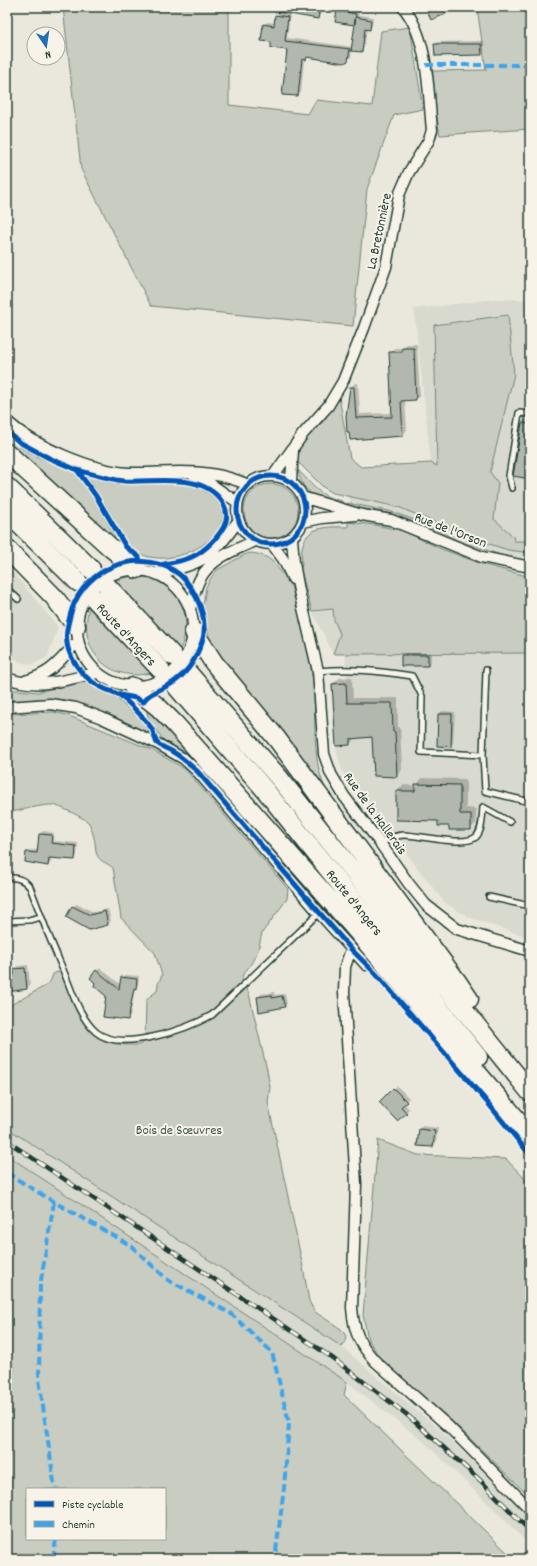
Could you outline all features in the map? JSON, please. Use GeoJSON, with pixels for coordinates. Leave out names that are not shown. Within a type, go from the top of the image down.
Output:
{"type":"FeatureCollection","features":[{"type":"Feature","properties":{"kind":"highway"},"geometry":{"type":"LineString","coordinates":[[7,453],[110,547],[137,569]]}},
{"type":"Feature","properties":{"kind":"highway"},"geometry":{"type":"LineString","coordinates":[[7,486],[91,570]]}},
{"type":"Feature","properties":{"kind":"highway"},"geometry":{"type":"LineString","coordinates":[[7,512],[78,582]]}},
{"type":"Feature","properties":{"kind":"highway"},"geometry":{"type":"LineString","coordinates":[[7,549],[58,601],[77,633]]}},
{"type":"Feature","properties":{"kind":"highway","name":"Route d'Angers"},"geometry":{"type":"LineString","coordinates":[[107,586],[173,656]]}},
{"type":"Feature","properties":{"kind":"highway","name":"Route d'Angers"},"geometry":{"type":"LineString","coordinates":[[94,598],[160,669]]}},
{"type":"Feature","properties":{"kind":"highway"},"geometry":{"type":"LineString","coordinates":[[194,632],[214,663],[277,739],[456,980],[483,1021],[493,1046]]}},
{"type":"Feature","properties":{"kind":"highway","name":"Route d'Angers"},"geometry":{"type":"LineString","coordinates":[[189,674],[280,779],[530,1092]]}},
{"type":"Feature","properties":{"kind":"highway","name":"Route d'Angers"},"geometry":{"type":"LineString","coordinates":[[176,686],[266,791],[530,1122]]}},
{"type":"Feature","properties":{"kind":"highway"},"geometry":{"type":"LineString","coordinates":[[133,687],[158,707],[174,723],[350,924],[530,1135]]}},
{"type":"Feature","properties":{"kind":"street","name":"La Bretonnière"},"geometry":{"type":"LineString","coordinates":[[274,476],[284,458],[293,450],[303,434],[328,406],[343,381],[386,267],[399,195],[409,172],[429,140],[432,130],[426,65],[419,40],[409,14],[403,7]]}},
{"type":"Feature","properties":{"kind":"street"},"geometry":{"type":"LineString","coordinates":[[7,421],[36,442],[71,458],[104,469],[128,472],[190,472],[210,474],[249,485]]}},
{"type":"Feature","properties":{"kind":"street","name":"La Bretonnière"},"geometry":{"type":"LineString","coordinates":[[291,481],[293,450]]}},
{"type":"Feature","properties":{"kind":"street"},"geometry":{"type":"LineString","coordinates":[[190,472],[208,482],[237,502]]}},
{"type":"Feature","properties":{"kind":"street"},"geometry":{"type":"LineString","coordinates":[[264,476],[274,476],[291,481],[302,497],[305,506],[303,522],[299,531],[292,538],[283,542],[266,544],[255,540],[247,534],[238,521],[237,502],[244,489],[252,482],[264,476]]}},
{"type":"Feature","properties":{"kind":"street","name":"Rue de l'Orson"},"geometry":{"type":"LineString","coordinates":[[302,497],[362,515],[391,520],[482,557],[530,567]]}},
{"type":"Feature","properties":{"kind":"street","name":"Rue de l'Orson"},"geometry":{"type":"LineString","coordinates":[[303,522],[322,518],[362,515]]}},
{"type":"Feature","properties":{"kind":"street"},"geometry":{"type":"LineString","coordinates":[[158,573],[190,566],[210,555],[224,540],[238,521]]}},
{"type":"Feature","properties":{"kind":"street","name":"Rue de la Hallerais"},"geometry":{"type":"LineString","coordinates":[[292,538],[294,563],[299,591],[318,670],[324,754],[331,774],[344,796],[426,905],[457,929],[530,951]]}},
{"type":"Feature","properties":{"kind":"street"},"geometry":{"type":"LineString","coordinates":[[190,609],[196,587],[205,570],[212,563],[226,554],[255,540]]}},
{"type":"Feature","properties":{"kind":"street","name":"Rue de la Hallerais"},"geometry":{"type":"LineString","coordinates":[[272,544],[283,558],[299,591]]}},
{"type":"Feature","properties":{"kind":"street"},"geometry":{"type":"LineString","coordinates":[[137,569],[158,573],[178,588],[190,609],[194,632],[187,657],[179,668],[170,676],[159,681],[133,687],[108,681],[96,673],[86,661],[77,633],[80,612],[87,597],[96,586],[108,577],[120,572],[137,569]]}},
{"type":"Feature","properties":{"kind":"street"},"geometry":{"type":"LineString","coordinates":[[22,682],[38,677],[52,669],[77,633]]}},
{"type":"Feature","properties":{"kind":"street"},"geometry":{"type":"LineString","coordinates":[[7,678],[38,685],[96,673]]}},
{"type":"Feature","properties":{"kind":"street"},"geometry":{"type":"LineString","coordinates":[[7,707],[50,704],[76,708],[102,718],[174,752],[184,759],[197,771],[318,913],[366,965]]}},
{"type":"Feature","properties":{"kind":"street"},"geometry":{"type":"LineString","coordinates":[[351,949],[345,968],[344,992],[356,1184],[352,1308],[353,1324],[365,1352],[448,1426],[530,1509]]}},
{"type":"Feature","properties":{"kind":"lane"},"geometry":{"type":"LineString","coordinates":[[512,488],[508,476],[519,413],[530,414]]}},
{"type":"Feature","properties":{"kind":"lane"},"geometry":{"type":"LineString","coordinates":[[7,589],[18,599]]}},
{"type":"Feature","properties":{"kind":"lane"},"geometry":{"type":"LineString","coordinates":[[318,670],[379,670],[412,676],[422,696],[421,752],[483,754]]}},
{"type":"Feature","properties":{"kind":"lane"},"geometry":{"type":"LineString","coordinates":[[486,670],[483,754],[485,791],[530,802]]}},
{"type":"Feature","properties":{"kind":"lane"},"geometry":{"type":"LineString","coordinates":[[380,843],[393,837],[403,835],[458,841],[470,840],[480,831],[483,807],[510,822]]}},
{"type":"Feature","properties":{"kind":"lane"},"geometry":{"type":"LineString","coordinates":[[7,878],[21,879],[26,881],[30,887],[76,1001],[89,1023],[97,1033],[107,1038],[122,1040],[138,1039],[170,1033],[196,1024],[212,1015],[318,913]]}},
{"type":"Feature","properties":{"kind":"lane"},"geometry":{"type":"LineString","coordinates":[[489,898],[530,906]]}},
{"type":"Feature","properties":{"kind":"lane"},"geometry":{"type":"LineString","coordinates":[[7,921],[29,920],[41,917]]}},
{"type":"Feature","properties":{"kind":"shaded area"},"geometry":{"type":"Polygon","coordinates":[[[495,299],[530,300],[530,938],[468,917],[445,903],[343,773],[336,750],[331,682],[347,680],[345,654],[333,654],[312,611],[300,568],[302,566],[300,552],[303,542],[311,533],[322,528],[348,527],[350,497],[361,467],[431,463],[414,309],[495,299]]]}},
{"type":"Feature","properties":{"kind":"shaded area"},"geometry":{"type":"Polygon","coordinates":[[[7,565],[58,627],[47,658],[31,665],[20,662],[7,653],[7,565]]]}},
{"type":"Feature","properties":{"kind":"shaded area"},"geometry":{"type":"Polygon","coordinates":[[[7,1128],[342,1347],[439,1429],[481,1468],[530,1518],[530,1546],[424,1442],[347,1382],[7,1155],[7,1128]]]}},
{"type":"Feature","properties":{"kind":"green space"},"geometry":{"type":"Polygon","coordinates":[[[63,7],[229,7],[229,105],[308,114],[316,100],[372,106],[381,31],[410,27],[423,109],[394,115],[367,189],[353,326],[151,306],[81,169],[63,7]]]}},
{"type":"Feature","properties":{"kind":"green space"},"geometry":{"type":"Polygon","coordinates":[[[477,7],[530,7],[530,129],[440,135],[429,73],[434,71],[486,70],[477,7]]]}},
{"type":"Feature","properties":{"kind":"green space"},"geometry":{"type":"Polygon","coordinates":[[[508,315],[514,374],[490,472],[498,483],[494,519],[513,536],[514,541],[530,541],[530,553],[508,550],[480,541],[398,507],[333,493],[323,487],[297,461],[300,448],[313,429],[323,422],[339,397],[350,458],[361,467],[431,463],[437,466],[434,325],[508,315]]]}},
{"type":"Feature","properties":{"kind":"green space"},"geometry":{"type":"Polygon","coordinates":[[[18,446],[38,457],[75,472],[91,494],[122,549],[13,450],[18,446]]]}},
{"type":"Feature","properties":{"kind":"green space"},"geometry":{"type":"Polygon","coordinates":[[[298,470],[317,490],[327,496],[342,501],[342,504],[326,501],[313,495],[303,485],[298,470]]]}},
{"type":"Feature","properties":{"kind":"green space"},"geometry":{"type":"Polygon","coordinates":[[[86,475],[108,482],[121,484],[171,483],[191,486],[200,489],[218,502],[223,516],[217,531],[204,544],[186,553],[166,558],[145,556],[125,543],[111,514],[86,475]]]}},
{"type":"Feature","properties":{"kind":"green space"},"geometry":{"type":"Polygon","coordinates":[[[266,484],[276,484],[286,488],[294,496],[298,506],[298,516],[294,526],[286,534],[276,538],[266,538],[256,534],[248,526],[244,516],[244,506],[248,496],[256,488],[266,484]]]}},
{"type":"Feature","properties":{"kind":"green space"},"geometry":{"type":"Polygon","coordinates":[[[347,503],[389,511],[418,521],[459,541],[501,555],[530,561],[530,564],[510,560],[458,543],[414,522],[389,513],[347,506],[347,503]]]}},
{"type":"Feature","properties":{"kind":"green space"},"geometry":{"type":"Polygon","coordinates":[[[348,522],[375,525],[404,531],[439,548],[482,564],[530,577],[530,653],[333,654],[340,634],[334,620],[333,609],[312,611],[300,568],[302,566],[301,553],[304,542],[311,533],[326,527],[348,527],[348,522]]]}},
{"type":"Feature","properties":{"kind":"green space"},"geometry":{"type":"Polygon","coordinates":[[[250,553],[265,556],[272,561],[281,573],[286,573],[296,602],[304,632],[313,679],[316,754],[321,777],[325,787],[323,790],[211,649],[203,605],[206,587],[217,570],[250,553]]]}},
{"type":"Feature","properties":{"kind":"green space"},"geometry":{"type":"Polygon","coordinates":[[[134,576],[149,578],[162,583],[172,591],[179,600],[184,612],[186,624],[184,638],[179,652],[113,582],[134,576]]]}},
{"type":"Feature","properties":{"kind":"green space"},"geometry":{"type":"Polygon","coordinates":[[[89,608],[151,673],[136,675],[122,673],[110,668],[100,660],[92,650],[88,637],[86,623],[89,608]]]}},
{"type":"Feature","properties":{"kind":"green space"},"geometry":{"type":"Polygon","coordinates":[[[79,681],[88,681],[113,695],[144,723],[150,735],[103,712],[78,703],[53,699],[42,699],[7,703],[7,689],[38,692],[79,681]]]}},
{"type":"Feature","properties":{"kind":"green space"},"geometry":{"type":"Polygon","coordinates":[[[146,707],[184,745],[187,754],[163,740],[148,717],[146,707]]]}},
{"type":"Feature","properties":{"kind":"green space","name":"Bois de Sœuvres"},"geometry":{"type":"Polygon","coordinates":[[[53,712],[67,715],[152,750],[185,769],[288,889],[287,899],[262,933],[258,950],[251,964],[242,976],[249,994],[267,1070],[270,1087],[268,1102],[309,1301],[315,1312],[341,1329],[346,1336],[342,1347],[7,1128],[7,1007],[47,985],[53,974],[57,972],[61,973],[84,1021],[97,1036],[105,1041],[113,1043],[139,1045],[143,1043],[145,1039],[146,1002],[148,998],[157,991],[162,975],[155,953],[121,918],[113,868],[100,859],[97,855],[89,823],[72,812],[53,805],[7,813],[7,714],[53,712]]]}},
{"type":"Feature","properties":{"kind":"green space"},"geometry":{"type":"Polygon","coordinates":[[[378,1140],[418,1155],[506,1159],[530,1184],[530,1497],[451,1420],[380,1358],[368,1339],[363,1315],[378,1140]]]}},
{"type":"Feature","properties":{"kind":"green space"},"geometry":{"type":"Polygon","coordinates":[[[7,1155],[347,1382],[344,1395],[514,1559],[7,1559],[7,1155]]]}},
{"type":"Feature","properties":{"kind":"building"},"geometry":{"type":"Polygon","coordinates":[[[279,7],[320,7],[318,19],[278,12],[279,7]]]}},
{"type":"Feature","properties":{"kind":"building"},"geometry":{"type":"Polygon","coordinates":[[[435,7],[443,7],[446,14],[431,20],[427,11],[435,7]]]}},
{"type":"Feature","properties":{"kind":"building"},"geometry":{"type":"Polygon","coordinates":[[[337,10],[356,14],[354,25],[335,22],[337,10]]]}},
{"type":"Feature","properties":{"kind":"building"},"geometry":{"type":"Polygon","coordinates":[[[275,15],[288,17],[285,41],[350,49],[348,61],[344,63],[307,57],[306,60],[302,59],[298,96],[282,95],[287,50],[271,48],[271,42],[261,41],[263,24],[274,26],[275,15]]]}},
{"type":"Feature","properties":{"kind":"building"},"geometry":{"type":"Polygon","coordinates":[[[356,17],[371,20],[370,30],[365,29],[362,52],[351,51],[356,17]]]}},
{"type":"Feature","properties":{"kind":"building"},"geometry":{"type":"Polygon","coordinates":[[[434,44],[481,44],[482,55],[435,56],[434,44]]]}},
{"type":"Feature","properties":{"kind":"building"},"geometry":{"type":"Polygon","coordinates":[[[402,348],[414,348],[416,400],[401,401],[403,436],[350,440],[349,432],[347,432],[346,416],[350,387],[354,387],[356,418],[392,417],[389,352],[402,352],[402,348]]]}},
{"type":"Feature","properties":{"kind":"building"},"geometry":{"type":"Polygon","coordinates":[[[522,423],[530,424],[530,479],[513,476],[522,423]]]}},
{"type":"Feature","properties":{"kind":"building"},"geometry":{"type":"Polygon","coordinates":[[[401,655],[428,655],[428,666],[401,666],[401,655]]]}},
{"type":"Feature","properties":{"kind":"building"},"geometry":{"type":"Polygon","coordinates":[[[346,683],[347,703],[392,703],[397,777],[374,776],[372,737],[350,739],[350,745],[336,746],[332,684],[346,683]]]}},
{"type":"Feature","properties":{"kind":"building"},"geometry":{"type":"Polygon","coordinates":[[[438,714],[452,714],[451,747],[437,746],[438,714]]]}},
{"type":"Feature","properties":{"kind":"building"},"geometry":{"type":"Polygon","coordinates":[[[415,784],[460,785],[460,814],[471,814],[471,830],[449,830],[449,826],[438,826],[438,821],[396,820],[396,791],[415,791],[415,784]]]}},
{"type":"Feature","properties":{"kind":"building"},"geometry":{"type":"Polygon","coordinates":[[[39,834],[52,835],[51,843],[76,846],[75,860],[49,858],[48,866],[25,862],[26,852],[37,853],[39,834]]]}},
{"type":"Feature","properties":{"kind":"building"},"geometry":{"type":"Polygon","coordinates":[[[72,906],[90,915],[105,911],[108,925],[89,930],[66,917],[72,906]]]}},
{"type":"Feature","properties":{"kind":"building"},"geometry":{"type":"Polygon","coordinates":[[[25,968],[27,989],[7,992],[7,975],[14,975],[14,969],[25,968]]]}},
{"type":"Feature","properties":{"kind":"building"},"geometry":{"type":"Polygon","coordinates":[[[96,970],[119,989],[121,977],[137,979],[128,1020],[103,1017],[106,996],[94,986],[95,983],[90,978],[96,970]]]}},
{"type":"Feature","properties":{"kind":"building"},"geometry":{"type":"Polygon","coordinates":[[[272,995],[272,998],[282,996],[285,1007],[259,1012],[257,997],[272,995]]]}},
{"type":"Feature","properties":{"kind":"building"},"geometry":{"type":"Polygon","coordinates":[[[393,1088],[407,1102],[401,1107],[407,1113],[397,1121],[379,1102],[393,1088]]]}},
{"type":"Feature","properties":{"kind":"building"},"geometry":{"type":"Polygon","coordinates":[[[419,1129],[435,1131],[433,1147],[417,1146],[419,1129]]]}},
{"type":"Feature","properties":{"kind":"tunnel"},"geometry":{"type":"LineString","coordinates":[[91,569],[107,586]]}},
{"type":"Feature","properties":{"kind":"tunnel"},"geometry":{"type":"LineString","coordinates":[[173,656],[189,674]]}},
{"type":"Feature","properties":{"kind":"tunnel"},"geometry":{"type":"LineString","coordinates":[[160,669],[176,686]]}},
{"type":"Feature","properties":{"kind":"railway"},"geometry":{"type":"LineString","coordinates":[[7,1141],[331,1357],[406,1414],[481,1481],[530,1531]]}},
{"type":"Feature","properties":{"kind":"marked path"},"geometry":{"type":"LineString","coordinates":[[426,65],[530,65]]}},
{"type":"Feature","properties":{"kind":"marked path"},"geometry":{"type":"LineString","coordinates":[[7,1173],[54,1202],[130,1245],[168,1280],[230,1313],[272,1352],[289,1423],[284,1488],[275,1559]]}},
{"type":"Feature","properties":{"kind":"marked path"},"geometry":{"type":"LineString","coordinates":[[54,1202],[40,1286],[39,1379],[55,1488]]}},
{"type":"Feature","properties":{"kind":"marked path"},"geometry":{"type":"LineString","coordinates":[[53,1559],[56,1540]]}},
{"type":"Feature","properties":{"kind":"cycle path"},"geometry":{"type":"LineString","coordinates":[[7,431],[19,442],[49,458],[77,470],[96,496],[126,547],[139,557],[140,561]]}},
{"type":"Feature","properties":{"kind":"cycle path"},"geometry":{"type":"LineString","coordinates":[[77,470],[124,481],[164,480],[191,483],[203,486],[214,493],[223,503],[227,513],[226,522],[220,533],[207,547],[192,557],[160,565]]}},
{"type":"Feature","properties":{"kind":"cycle path"},"geometry":{"type":"LineString","coordinates":[[271,476],[284,479],[295,486],[302,497],[305,510],[302,523],[295,534],[284,541],[271,544],[258,541],[247,534],[240,523],[237,510],[240,497],[247,486],[258,479],[271,476]]}},
{"type":"Feature","properties":{"kind":"cycle path"},"geometry":{"type":"LineString","coordinates":[[120,695],[136,698],[143,702],[150,695],[170,685],[182,675],[192,663],[203,639],[203,615],[192,589],[180,575],[173,570],[158,564],[143,561],[128,562],[114,566],[100,573],[88,583],[79,595],[72,609],[67,627],[67,644],[74,661],[89,679],[99,686],[119,695],[134,708],[152,729],[157,743],[179,756],[197,771],[351,949],[376,974],[487,1102],[530,1155]]}}]}
